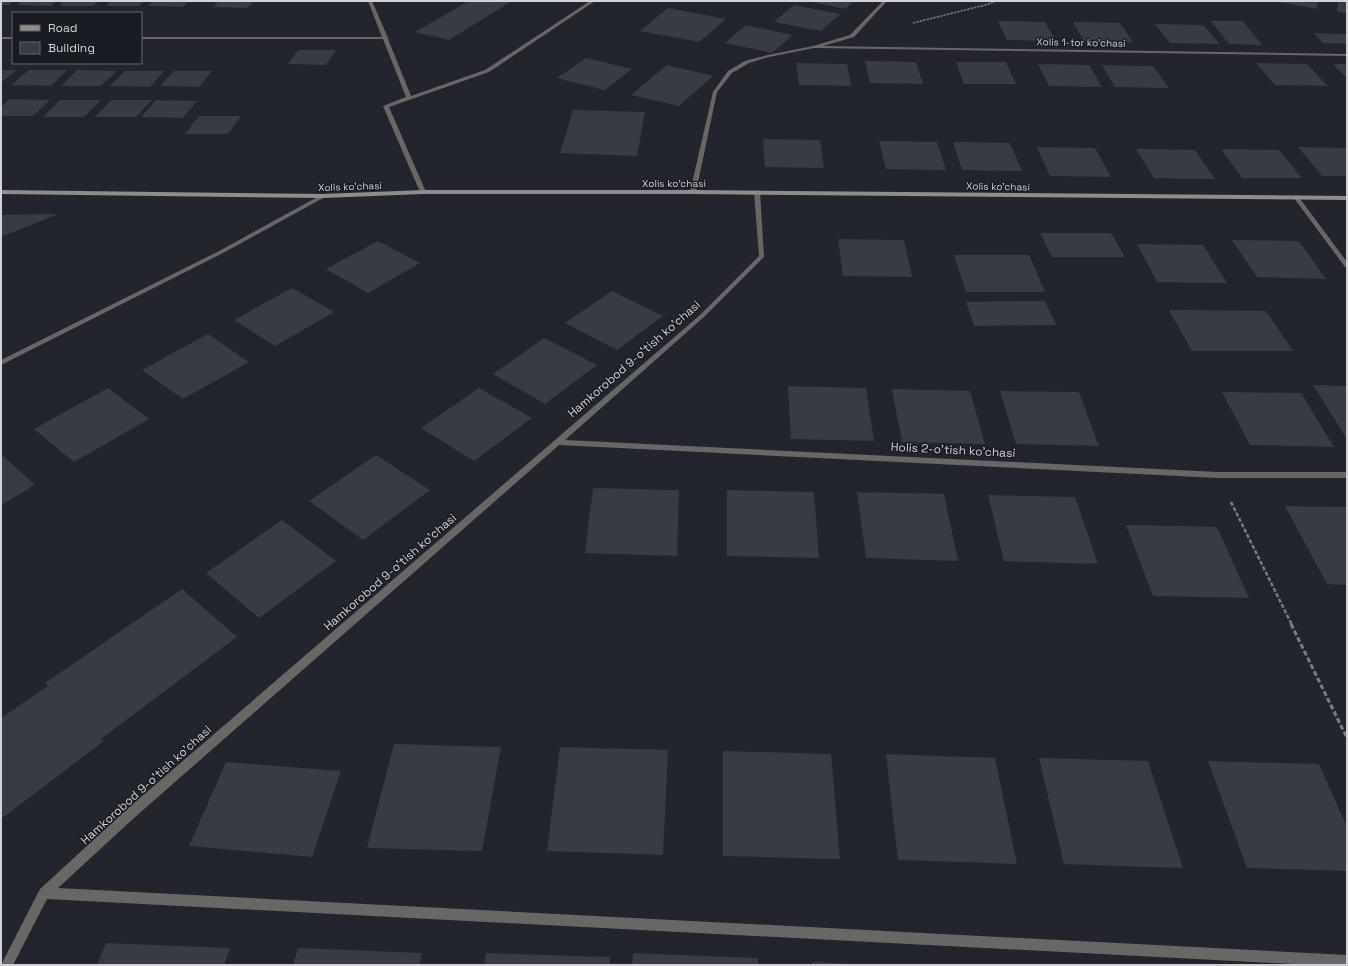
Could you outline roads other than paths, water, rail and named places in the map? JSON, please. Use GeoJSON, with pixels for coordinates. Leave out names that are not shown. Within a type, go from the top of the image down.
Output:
{"type":"FeatureCollection","features":[{"type":"Feature","properties":{"kind":"street"},"geometry":{"type":"LineString","coordinates":[[370,1],[409,98]]}},
{"type":"Feature","properties":{"kind":"street"},"geometry":{"type":"LineString","coordinates":[[423,192],[386,106],[487,71],[593,1]]}},
{"type":"Feature","properties":{"kind":"street"},"geometry":{"type":"LineString","coordinates":[[693,192],[715,92],[730,72],[747,62],[768,56],[814,47],[852,36],[885,1]]}},
{"type":"Feature","properties":{"kind":"street"},"geometry":{"type":"LineString","coordinates":[[1,38],[12,38]]}},
{"type":"Feature","properties":{"kind":"street"},"geometry":{"type":"LineString","coordinates":[[142,38],[386,38]]}},
{"type":"Feature","properties":{"kind":"street","name":"Xolis 1-tor ko'chasi"},"geometry":{"type":"LineString","coordinates":[[814,47],[1347,55]]}},
{"type":"Feature","properties":{"kind":"street","name":"Xolis ko'chasi"},"geometry":{"type":"LineString","coordinates":[[1,192],[323,196],[423,192],[757,192],[1347,198]]}},
{"type":"Feature","properties":{"kind":"street","name":"Hamkorobod 9-o'tish ko'chasi"},"geometry":{"type":"LineString","coordinates":[[7,965],[44,893],[130,814],[702,316],[762,256],[757,192]]}},
{"type":"Feature","properties":{"kind":"street"},"geometry":{"type":"LineString","coordinates":[[1,363],[221,252],[323,196]]}},
{"type":"Feature","properties":{"kind":"street"},"geometry":{"type":"LineString","coordinates":[[1296,197],[1347,266]]}},
{"type":"Feature","properties":{"kind":"street","name":"Holis 2-o'tish ko'chasi"},"geometry":{"type":"LineString","coordinates":[[557,442],[1218,475],[1347,475]]}},
{"type":"Feature","properties":{"kind":"street"},"geometry":{"type":"LineString","coordinates":[[44,893],[1347,961]]}}]}
